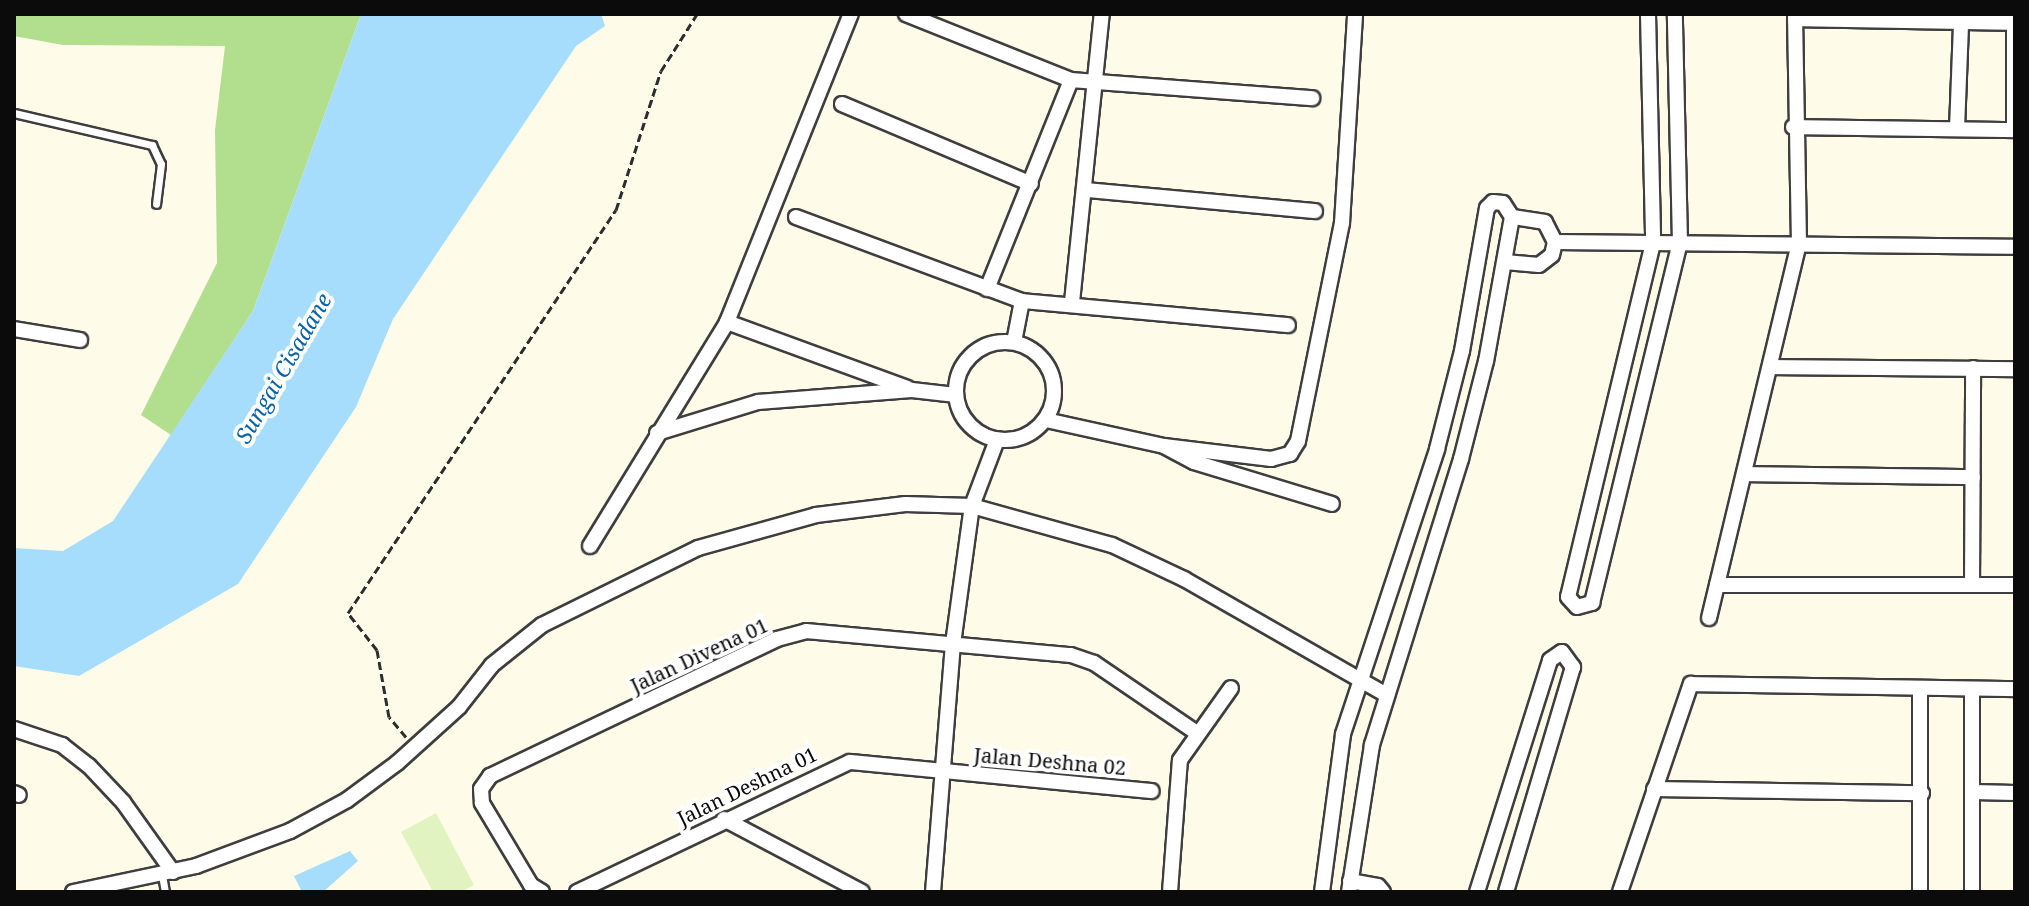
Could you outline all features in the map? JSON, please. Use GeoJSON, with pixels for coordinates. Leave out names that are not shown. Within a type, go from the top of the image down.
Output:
{"type":"FeatureCollection","features":[{"type":"Feature","properties":{"kind":"street"},"geometry":{"type":"LineString","coordinates":[[590,546],[727,322],[851,14]]}},
{"type":"Feature","properties":{"kind":"street"},"geometry":{"type":"LineString","coordinates":[[906,14],[1071,80],[1312,98]]}},
{"type":"Feature","properties":{"kind":"street"},"geometry":{"type":"LineString","coordinates":[[1072,302],[1087,190],[1102,14]]}},
{"type":"Feature","properties":{"kind":"street"},"geometry":{"type":"LineString","coordinates":[[1046,420],[1164,446],[1271,459],[1290,454],[1298,441],[1342,223],[1355,14]]}},
{"type":"Feature","properties":{"kind":"street"},"geometry":{"type":"LineString","coordinates":[[1648,14],[1653,243],[1568,597],[1577,607],[1592,603],[1680,243],[1675,14]]}},
{"type":"Feature","properties":{"kind":"street"},"geometry":{"type":"LineString","coordinates":[[1709,618],[1799,244],[1793,127],[1795,16],[2015,23],[2015,130],[1793,127]]}},
{"type":"Feature","properties":{"kind":"street"},"geometry":{"type":"LineString","coordinates":[[1957,129],[1961,23]]}},
{"type":"Feature","properties":{"kind":"street"},"geometry":{"type":"LineString","coordinates":[[987,289],[1071,80]]}},
{"type":"Feature","properties":{"kind":"street"},"geometry":{"type":"LineString","coordinates":[[842,104],[1031,184]]}},
{"type":"Feature","properties":{"kind":"street"},"geometry":{"type":"LineString","coordinates":[[1087,190],[1315,211]]}},
{"type":"Feature","properties":{"kind":"street"},"geometry":{"type":"LineString","coordinates":[[1322,892],[1343,734],[1437,449],[1462,351],[1487,208],[1493,202],[1503,203],[1512,217],[1505,262],[1461,459],[1385,694],[1365,779],[1349,887],[1378,886],[1383,892]]}},
{"type":"Feature","properties":{"kind":"street"},"geometry":{"type":"LineString","coordinates":[[796,217],[1022,301],[1072,302],[1288,325]]}},
{"type":"Feature","properties":{"kind":"street"},"geometry":{"type":"LineString","coordinates":[[1505,262],[1539,265],[1552,255],[1555,242],[1545,222],[1512,217]]}},
{"type":"Feature","properties":{"kind":"street"},"geometry":{"type":"LineString","coordinates":[[1555,242],[2015,247]]}},
{"type":"Feature","properties":{"kind":"street"},"geometry":{"type":"LineString","coordinates":[[1014,342],[1022,301]]}},
{"type":"Feature","properties":{"kind":"street"},"geometry":{"type":"LineString","coordinates":[[727,322],[912,390]]}},
{"type":"Feature","properties":{"kind":"street"},"geometry":{"type":"LineString","coordinates":[[14,329],[80,340]]}},
{"type":"Feature","properties":{"kind":"street"},"geometry":{"type":"LineString","coordinates":[[996,342],[1014,342],[1033,350],[1051,373],[1054,402],[1046,420],[1016,440],[997,440],[968,425],[956,395],[966,361],[996,342]]}},
{"type":"Feature","properties":{"kind":"street"},"geometry":{"type":"LineString","coordinates":[[1770,367],[2015,369]]}},
{"type":"Feature","properties":{"kind":"street"},"geometry":{"type":"LineString","coordinates":[[1972,585],[1973,368]]}},
{"type":"Feature","properties":{"kind":"street"},"geometry":{"type":"LineString","coordinates":[[657,433],[758,402],[912,390],[956,395]]}},
{"type":"Feature","properties":{"kind":"street"},"geometry":{"type":"LineString","coordinates":[[933,892],[953,644],[972,506],[997,440]]}},
{"type":"Feature","properties":{"kind":"street"},"geometry":{"type":"LineString","coordinates":[[1164,446],[1194,462],[1332,504]]}},
{"type":"Feature","properties":{"kind":"street"},"geometry":{"type":"LineString","coordinates":[[1746,474],[1973,477]]}},
{"type":"Feature","properties":{"kind":"street"},"geometry":{"type":"LineString","coordinates":[[73,892],[168,874],[290,831],[347,800],[423,741],[492,665],[542,625],[648,569],[698,548],[816,515],[905,504],[972,506],[1112,545],[1184,579],[1385,694]]}},
{"type":"Feature","properties":{"kind":"street"},"geometry":{"type":"LineString","coordinates":[[1717,585],[2015,585]]}},
{"type":"Feature","properties":{"kind":"street","name":"Jalan Divena 01"},"geometry":{"type":"LineString","coordinates":[[542,892],[531,885],[482,803],[481,789],[490,776],[777,639],[806,631],[1071,655],[1094,663],[1197,733]]}},
{"type":"Feature","properties":{"kind":"street"},"geometry":{"type":"LineString","coordinates":[[1477,892],[1550,660],[1562,652],[1573,667],[1506,892]]}},
{"type":"Feature","properties":{"kind":"street"},"geometry":{"type":"LineString","coordinates":[[1620,892],[1691,684],[1920,690],[2015,689]]}},
{"type":"Feature","properties":{"kind":"street"},"geometry":{"type":"LineString","coordinates":[[1170,892],[1180,760],[1231,688]]}},
{"type":"Feature","properties":{"kind":"street"},"geometry":{"type":"LineString","coordinates":[[1972,689],[1972,892]]}},
{"type":"Feature","properties":{"kind":"street"},"geometry":{"type":"LineString","coordinates":[[1920,690],[1920,892]]}},
{"type":"Feature","properties":{"kind":"street"},"geometry":{"type":"LineString","coordinates":[[14,729],[62,745],[89,766],[123,802],[168,874]]}},
{"type":"Feature","properties":{"kind":"street","name":"Jalan Deshna 01"},"geometry":{"type":"LineString","coordinates":[[577,892],[724,819],[850,762],[944,771]]}},
{"type":"Feature","properties":{"kind":"street","name":"Jalan Deshna 02"},"geometry":{"type":"LineString","coordinates":[[944,771],[1152,791]]}},
{"type":"Feature","properties":{"kind":"street"},"geometry":{"type":"LineString","coordinates":[[1654,789],[1922,793]]}},
{"type":"Feature","properties":{"kind":"street"},"geometry":{"type":"LineString","coordinates":[[1974,792],[2015,793]]}},
{"type":"Feature","properties":{"kind":"street"},"geometry":{"type":"LineString","coordinates":[[724,819],[862,892]]}},
{"type":"Feature","properties":{"kind":"lane"},"geometry":{"type":"LineString","coordinates":[[14,113],[152,145],[161,164],[156,204]]}},
{"type":"Feature","properties":{"kind":"lane"},"geometry":{"type":"LineString","coordinates":[[165,892],[168,874]]}},
{"type":"Feature","properties":{"kind":"path"},"geometry":{"type":"LineString","coordinates":[[423,741],[400,736],[389,717],[377,650],[348,613],[616,210],[661,71],[697,14]]}},
{"type":"Feature","properties":{"kind":"green space"},"geometry":{"type":"Polygon","coordinates":[[[14,14],[361,14],[253,311],[171,435],[141,415],[217,263],[215,130],[225,46],[63,45],[14,36],[14,14]]]}},
{"type":"Feature","properties":{"kind":"green space"},"geometry":{"type":"Polygon","coordinates":[[[436,813],[474,885],[461,892],[433,892],[401,832],[436,813]]]}},
{"type":"Feature","properties":{"kind":"water","name":"Sungai Cisadane"},"geometry":{"type":"Polygon","coordinates":[[[361,14],[601,14],[605,26],[576,46],[393,319],[356,407],[238,584],[79,676],[14,666],[14,548],[63,551],[113,521],[253,311],[361,14]]]}},
{"type":"Feature","properties":{"kind":"water"},"geometry":{"type":"Polygon","coordinates":[[[350,851],[358,861],[323,892],[302,892],[294,876],[350,851]]]}}]}
